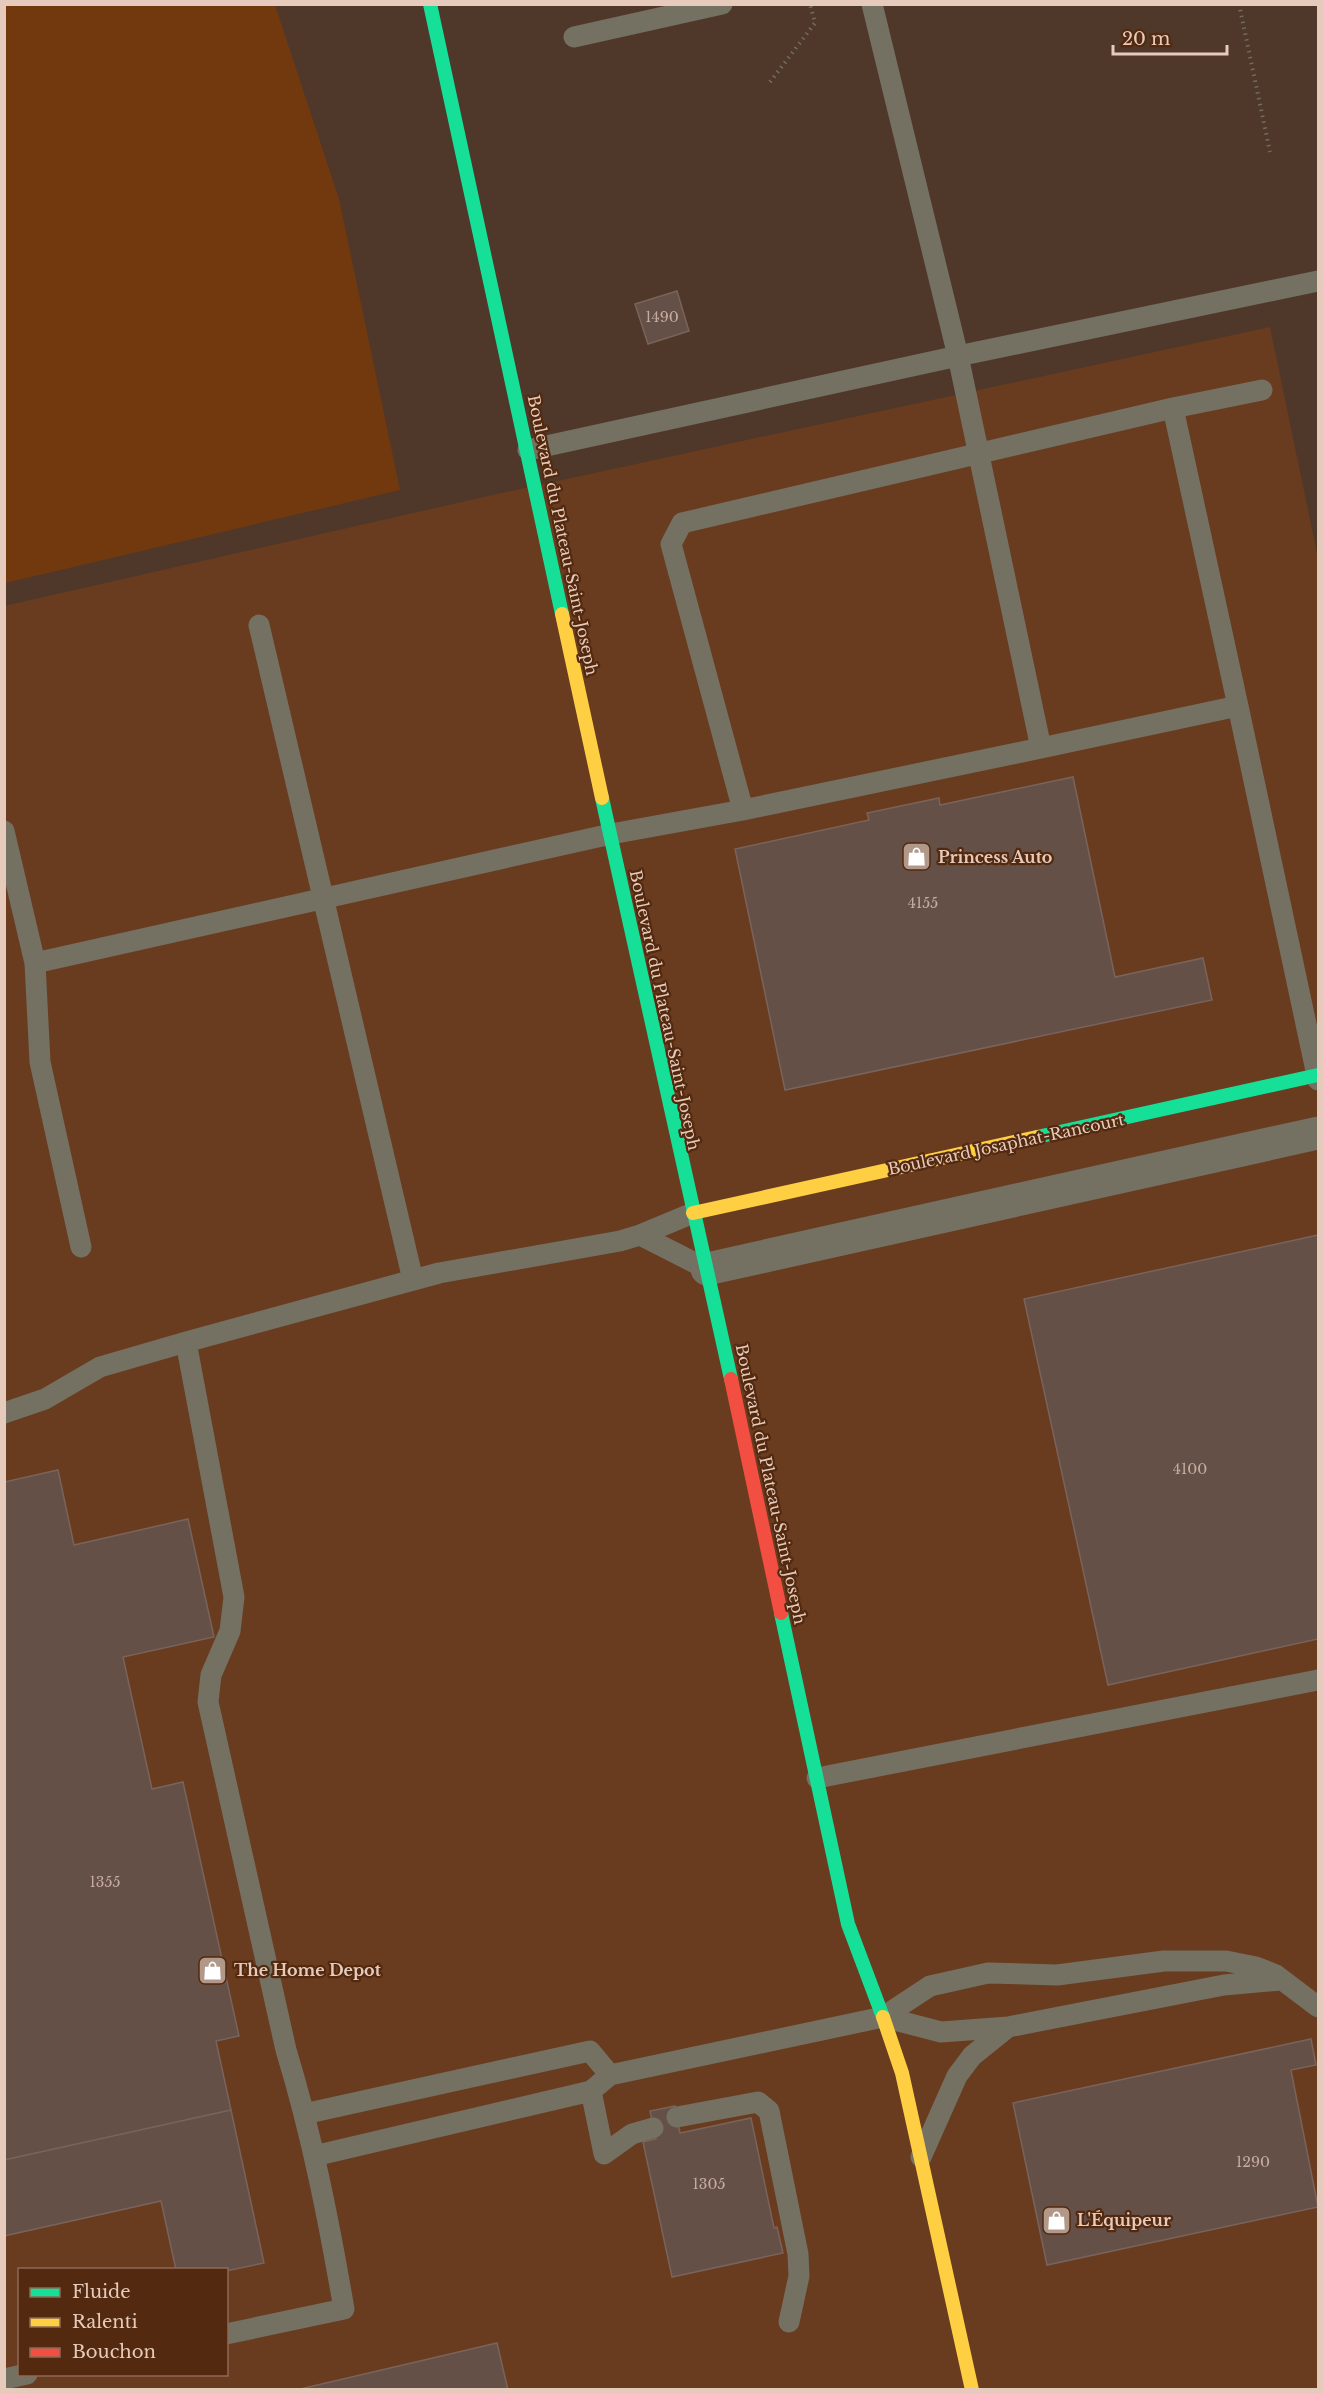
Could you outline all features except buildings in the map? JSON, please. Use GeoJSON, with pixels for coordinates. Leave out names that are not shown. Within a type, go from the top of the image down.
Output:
{"type":"FeatureCollection","features":[{"type":"Feature","properties":{"kind":"main road","name":"Boulevard du Plateau-Saint-Joseph"},"geometry":{"type":"LineString","coordinates":[[430,4],[848,1924],[902,2073],[972,2390]]}},
{"type":"Feature","properties":{"kind":"main road","name":"Boulevard Josaphat-Rancourt"},"geometry":{"type":"LineString","coordinates":[[693,1213],[1318,1077]]}},
{"type":"Feature","properties":{"kind":"street"},"geometry":{"type":"LineString","coordinates":[[707,1269],[1318,1133]]}},
{"type":"Feature","properties":{"kind":"lane"},"geometry":{"type":"LineString","coordinates":[[574,37],[722,4]]}},
{"type":"Feature","properties":{"kind":"lane"},"geometry":{"type":"LineString","coordinates":[[872,4],[958,356],[1041,748]]}},
{"type":"Feature","properties":{"kind":"lane"},"geometry":{"type":"LineString","coordinates":[[528,450],[958,356],[1318,281]]}},
{"type":"Feature","properties":{"kind":"lane"},"geometry":{"type":"LineString","coordinates":[[743,810],[671,544],[682,523],[1173,408],[1262,390]]}},
{"type":"Feature","properties":{"kind":"lane"},"geometry":{"type":"LineString","coordinates":[[1173,408],[1318,1077]]}},
{"type":"Feature","properties":{"kind":"lane"},"geometry":{"type":"LineString","coordinates":[[259,625],[413,1280]]}},
{"type":"Feature","properties":{"kind":"lane"},"geometry":{"type":"LineString","coordinates":[[35,963],[611,834],[743,810],[1238,706]]}},
{"type":"Feature","properties":{"kind":"lane"},"geometry":{"type":"LineString","coordinates":[[4,831],[35,963],[40,1062],[81,1247]]}},
{"type":"Feature","properties":{"kind":"lane"},"geometry":{"type":"LineString","coordinates":[[4,1413],[45,1399],[100,1367],[186,1342],[413,1280],[640,1235],[693,1213]]}},
{"type":"Feature","properties":{"kind":"lane"},"geometry":{"type":"LineString","coordinates":[[640,1235],[707,1269]]}},
{"type":"Feature","properties":{"kind":"lane"},"geometry":{"type":"LineString","coordinates":[[186,1342],[234,1597],[230,1631],[211,1675],[208,1702],[286,2050],[329,2219],[344,2309],[228,2334]]}},
{"type":"Feature","properties":{"kind":"lane"},"geometry":{"type":"LineString","coordinates":[[817,1778],[1318,1680]]}},
{"type":"Feature","properties":{"kind":"lane"},"geometry":{"type":"LineString","coordinates":[[314,2156],[591,2091],[610,2075],[883,2017],[930,1986],[988,1973],[1057,1975],[1136,1964],[1207,1960],[1256,1966],[1285,1980],[1318,2007]]}},
{"type":"Feature","properties":{"kind":"lane"},"geometry":{"type":"LineString","coordinates":[[883,2017],[941,2032],[1008,2027],[1224,1985],[1285,1980]]}},
{"type":"Feature","properties":{"kind":"lane"},"geometry":{"type":"LineString","coordinates":[[921,2157],[957,2076],[972,2056],[1008,2027]]}},
{"type":"Feature","properties":{"kind":"lane"},"geometry":{"type":"LineString","coordinates":[[304,2114],[590,2051],[610,2075]]}},
{"type":"Feature","properties":{"kind":"lane"},"geometry":{"type":"LineString","coordinates":[[591,2091],[604,2154],[632,2134],[653,2128]]}},
{"type":"Feature","properties":{"kind":"lane"},"geometry":{"type":"LineString","coordinates":[[677,2117],[758,2102],[769,2111],[798,2254],[799,2276],[789,2322]]}},
{"type":"Feature","properties":{"kind":"path"},"geometry":{"type":"LineString","coordinates":[[770,82],[815,23],[810,4]]}},
{"type":"Feature","properties":{"kind":"path"},"geometry":{"type":"LineString","coordinates":[[1239,4],[1270,152]]}},
{"type":"Feature","properties":{"kind":"shaded area"},"geometry":{"type":"Polygon","coordinates":[[[4,5],[275,5],[339,199],[400,490],[5,583],[4,5]]]}},
{"type":"Feature","properties":{"kind":"shaded area"},"geometry":{"type":"Polygon","coordinates":[[[1270,327],[1318,558],[1318,2389],[5,2389],[4,606],[488,496],[1270,327]]]}},
{"type":"Feature","properties":{"kind":"traffic: fast"},"geometry":{"type":"LineString","coordinates":[[430,4],[562,614]]}},
{"type":"Feature","properties":{"kind":"traffic: fast"},"geometry":{"type":"LineString","coordinates":[[602,798],[731,1379]]}},
{"type":"Feature","properties":{"kind":"traffic: fast"},"geometry":{"type":"LineString","coordinates":[[1037,1137],[1318,1075]]}},
{"type":"Feature","properties":{"kind":"traffic: fast"},"geometry":{"type":"LineString","coordinates":[[781,1613],[848,1924],[883,2017]]}},
{"type":"Feature","properties":{"kind":"traffic: slow"},"geometry":{"type":"LineString","coordinates":[[562,614],[602,798]]}},
{"type":"Feature","properties":{"kind":"traffic: slow"},"geometry":{"type":"LineString","coordinates":[[693,1213],[1037,1137]]}},
{"type":"Feature","properties":{"kind":"traffic: slow"},"geometry":{"type":"LineString","coordinates":[[883,2017],[902,2073],[972,2390]]}},
{"type":"Feature","properties":{"kind":"traffic: jam"},"geometry":{"type":"LineString","coordinates":[[731,1379],[781,1613]]}},
{"type":"Feature","properties":{"kind":"place","name":"Princess Auto"},"geometry":{"type":"Point","coordinates":[917,857]}},
{"type":"Feature","properties":{"kind":"place","name":"The Home Depot"},"geometry":{"type":"Point","coordinates":[213,1970]}},
{"type":"Feature","properties":{"kind":"place","name":"L'Équipeur"},"geometry":{"type":"Point","coordinates":[1056,2220]}}]}
